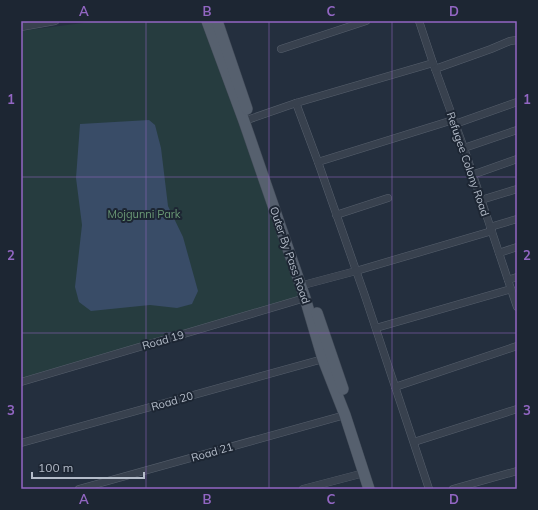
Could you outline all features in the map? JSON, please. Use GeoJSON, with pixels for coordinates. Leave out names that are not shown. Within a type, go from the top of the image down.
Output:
{"type":"FeatureCollection","features":[{"type":"Feature","properties":{"kind":"main road","name":"Outer By Pass Road"},"geometry":{"type":"LineString","coordinates":[[207,21],[244,121],[305,298],[323,359],[345,415],[369,489]]}},
{"type":"Feature","properties":{"kind":"main road","name":"Outer By Pass Road"},"geometry":{"type":"LineString","coordinates":[[217,21],[377,489]]}},
{"type":"Feature","properties":{"kind":"street"},"geometry":{"type":"LineString","coordinates":[[21,27],[55,21]]}},
{"type":"Feature","properties":{"kind":"street"},"geometry":{"type":"LineString","coordinates":[[281,49],[366,21]]}},
{"type":"Feature","properties":{"kind":"street","name":"Refugee Colony Road"},"geometry":{"type":"LineString","coordinates":[[419,21],[464,148],[517,307]]}},
{"type":"Feature","properties":{"kind":"street"},"geometry":{"type":"LineString","coordinates":[[250,119],[296,103],[434,66],[517,40]]}},
{"type":"Feature","properties":{"kind":"street"},"geometry":{"type":"LineString","coordinates":[[318,162],[517,102]]}},
{"type":"Feature","properties":{"kind":"street"},"geometry":{"type":"LineString","coordinates":[[296,103],[376,328],[429,489]]}},
{"type":"Feature","properties":{"kind":"street"},"geometry":{"type":"LineString","coordinates":[[464,148],[517,130]]}},
{"type":"Feature","properties":{"kind":"street"},"geometry":{"type":"LineString","coordinates":[[472,175],[517,159]]}},
{"type":"Feature","properties":{"kind":"street"},"geometry":{"type":"LineString","coordinates":[[481,200],[517,189]]}},
{"type":"Feature","properties":{"kind":"street"},"geometry":{"type":"LineString","coordinates":[[336,215],[388,198]]}},
{"type":"Feature","properties":{"kind":"street"},"geometry":{"type":"LineString","coordinates":[[307,284],[356,271],[491,229],[517,219]]}},
{"type":"Feature","properties":{"kind":"street"},"geometry":{"type":"LineString","coordinates":[[499,253],[517,247]]}},
{"type":"Feature","properties":{"kind":"street"},"geometry":{"type":"LineString","coordinates":[[508,280],[517,277]]}},
{"type":"Feature","properties":{"kind":"street"},"geometry":{"type":"LineString","coordinates":[[376,328],[511,289]]}},
{"type":"Feature","properties":{"kind":"street","name":"Road 19"},"geometry":{"type":"LineString","coordinates":[[21,382],[305,298]]}},
{"type":"Feature","properties":{"kind":"street"},"geometry":{"type":"LineString","coordinates":[[395,387],[517,346]]}},
{"type":"Feature","properties":{"kind":"street","name":"Road 20"},"geometry":{"type":"LineString","coordinates":[[21,443],[323,359]]}},
{"type":"Feature","properties":{"kind":"street"},"geometry":{"type":"LineString","coordinates":[[414,442],[517,409]]}},
{"type":"Feature","properties":{"kind":"street","name":"Road 21"},"geometry":{"type":"LineString","coordinates":[[79,489],[345,415]]}},
{"type":"Feature","properties":{"kind":"street"},"geometry":{"type":"LineString","coordinates":[[453,489],[517,471]]}},
{"type":"Feature","properties":{"kind":"street"},"geometry":{"type":"LineString","coordinates":[[304,489],[364,473]]}},
{"type":"Feature","properties":{"kind":"green space","name":"Mojgunni Park"},"geometry":{"type":"Polygon","coordinates":[[[98,21],[204,21],[303,296],[21,378],[21,31],[98,21]]]}},
{"type":"Feature","properties":{"kind":"water"},"geometry":{"type":"Polygon","coordinates":[[[149,120],[155,125],[161,148],[168,206],[183,237],[198,291],[192,304],[177,308],[150,305],[91,311],[79,302],[75,287],[82,225],[76,178],[80,124],[149,120]]]}}]}
